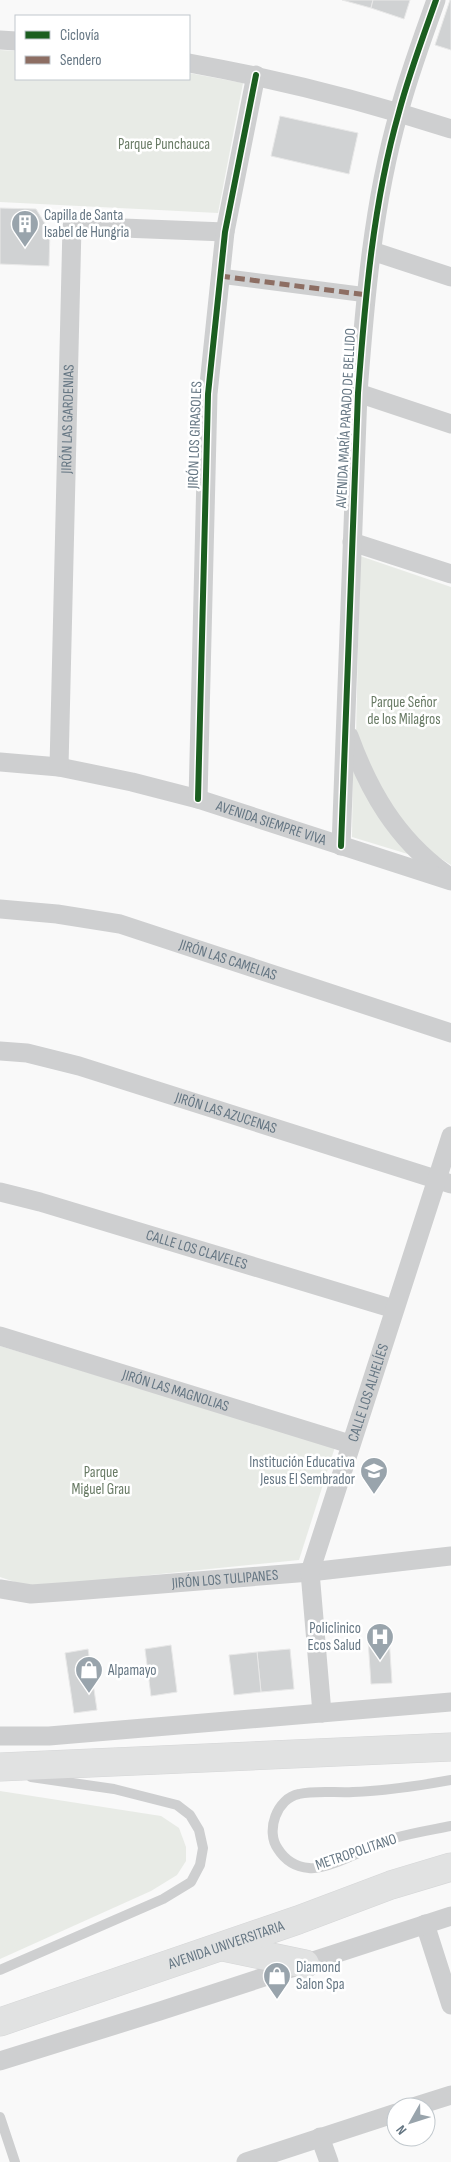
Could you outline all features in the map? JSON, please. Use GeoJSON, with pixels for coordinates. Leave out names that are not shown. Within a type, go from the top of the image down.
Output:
{"type":"FeatureCollection","features":[{"type":"Feature","properties":{"kind":"main road"},"geometry":{"type":"LineString","coordinates":[[0,1768],[451,1747]]}},
{"type":"Feature","properties":{"kind":"main road","name":"AVENIDA UNIVERSITARIA"},"geometry":{"type":"LineString","coordinates":[[0,2022],[391,1885],[451,1866]]}},
{"type":"Feature","properties":{"kind":"main road"},"geometry":{"type":"LineString","coordinates":[[221,1946],[305,1964]]}},
{"type":"Feature","properties":{"kind":"street","name":"AVENIDA MARÍA PARADO DE BELLIDO"},"geometry":{"type":"LineString","coordinates":[[341,846],[358,393],[367,295],[383,182],[399,112],[436,0]]}},
{"type":"Feature","properties":{"kind":"street"},"geometry":{"type":"LineString","coordinates":[[0,40],[15,41]]}},
{"type":"Feature","properties":{"kind":"street"},"geometry":{"type":"LineString","coordinates":[[190,63],[256,75],[399,112],[451,129]]}},
{"type":"Feature","properties":{"kind":"street","name":"JIRÓN LOS GIRASOLES"},"geometry":{"type":"LineString","coordinates":[[198,799],[208,394],[225,232],[256,75]]}},
{"type":"Feature","properties":{"kind":"street","name":"JIRÓN LAS GARDENIAS"},"geometry":{"type":"LineString","coordinates":[[59,767],[72,226],[225,232]]}},
{"type":"Feature","properties":{"kind":"street"},"geometry":{"type":"LineString","coordinates":[[372,251],[451,276]]}},
{"type":"Feature","properties":{"kind":"street"},"geometry":{"type":"LineString","coordinates":[[220,276],[367,295]]}},
{"type":"Feature","properties":{"kind":"street"},"geometry":{"type":"LineString","coordinates":[[358,393],[451,424]]}},
{"type":"Feature","properties":{"kind":"street"},"geometry":{"type":"LineString","coordinates":[[352,542],[451,574]]}},
{"type":"Feature","properties":{"kind":"street","name":"AVENIDA MARÍA PARADO DE BELLIDO"},"geometry":{"type":"LineString","coordinates":[[345,727],[360,767],[374,796],[390,820],[425,858],[451,879]]}},
{"type":"Feature","properties":{"kind":"street","name":"AVENIDA SIEMPRE VIVA"},"geometry":{"type":"LineString","coordinates":[[0,762],[59,767],[132,782],[198,799],[341,846],[451,879]]}},
{"type":"Feature","properties":{"kind":"street","name":"JIRÓN LAS CAMELIAS"},"geometry":{"type":"LineString","coordinates":[[0,909],[57,914],[120,924],[451,1033]]}},
{"type":"Feature","properties":{"kind":"street","name":"JIRÓN LAS AZUCENAS"},"geometry":{"type":"LineString","coordinates":[[0,1051],[27,1053],[79,1066],[444,1182]]}},
{"type":"Feature","properties":{"kind":"street","name":"CALLE LOS ALHELÍES"},"geometry":{"type":"LineString","coordinates":[[322,1713],[310,1572],[394,1309],[444,1182],[451,1136]]}},
{"type":"Feature","properties":{"kind":"street","name":"CALLE LOS CLAVELES"},"geometry":{"type":"LineString","coordinates":[[0,1192],[40,1202],[394,1309]]}},
{"type":"Feature","properties":{"kind":"street","name":"JIRÓN LAS MAGNOLIAS"},"geometry":{"type":"LineString","coordinates":[[0,1336],[350,1444]]}},
{"type":"Feature","properties":{"kind":"street","name":"JIRÓN LOS TULIPANES"},"geometry":{"type":"LineString","coordinates":[[0,1589],[31,1594],[310,1572],[451,1556]]}},
{"type":"Feature","properties":{"kind":"street"},"geometry":{"type":"LineString","coordinates":[[0,1736],[49,1736],[451,1702]]}},
{"type":"Feature","properties":{"kind":"street"},"geometry":{"type":"LineString","coordinates":[[0,2061],[451,1916]]}},
{"type":"Feature","properties":{"kind":"street"},"geometry":{"type":"LineString","coordinates":[[425,1924],[451,2005]]}},
{"type":"Feature","properties":{"kind":"street"},"geometry":{"type":"LineString","coordinates":[[436,2100],[451,2095]]}},
{"type":"Feature","properties":{"kind":"street"},"geometry":{"type":"LineString","coordinates":[[246,2162],[386,2116]]}},
{"type":"Feature","properties":{"kind":"street"},"geometry":{"type":"LineString","coordinates":[[320,2138],[329,2162]]}},
{"type":"Feature","properties":{"kind":"lane"},"geometry":{"type":"LineString","coordinates":[[0,1768],[33,1778],[114,1790],[177,1805],[190,1815],[199,1830],[203,1848],[200,1865],[191,1882],[163,1899],[0,1970]]}},
{"type":"Feature","properties":{"kind":"lane","name":"METROPOLITANO"},"geometry":{"type":"LineString","coordinates":[[451,1780],[412,1788],[298,1794],[285,1801],[276,1812],[272,1831],[277,1848],[290,1862],[310,1869],[322,1867],[391,1840],[451,1826]]}},
{"type":"Feature","properties":{"kind":"lane"},"geometry":{"type":"LineString","coordinates":[[0,2117],[15,2162]]}},
{"type":"Feature","properties":{"kind":"green space","name":"Parque Punchauca"},"geometry":{"type":"Polygon","coordinates":[[[0,50],[15,51],[15,80],[190,80],[190,73],[243,83],[218,213],[0,202],[0,50]]]}},
{"type":"Feature","properties":{"kind":"green space","name":"Parque Señor de los Milagros"},"geometry":{"type":"Polygon","coordinates":[[[360,556],[451,587],[451,865],[423,847],[387,803],[356,737],[360,556]]]}},
{"type":"Feature","properties":{"kind":"green space"},"geometry":{"type":"Polygon","coordinates":[[[353,766],[363,791],[377,814],[411,855],[352,837],[353,766]]]}},
{"type":"Feature","properties":{"kind":"green space","name":"Parque Miguel Grau"},"geometry":{"type":"Polygon","coordinates":[[[0,1346],[335,1447],[299,1560],[42,1586],[21,1584],[0,1577],[0,1346]]]}},
{"type":"Feature","properties":{"kind":"green space"},"geometry":{"type":"Polygon","coordinates":[[[0,1791],[161,1816],[179,1828],[186,1847],[186,1861],[177,1875],[151,1891],[0,1959],[0,1791]]]}},
{"type":"Feature","properties":{"kind":"building"},"geometry":{"type":"Polygon","coordinates":[[[342,0],[373,0],[371,8],[342,0]]]}},
{"type":"Feature","properties":{"kind":"building"},"geometry":{"type":"Polygon","coordinates":[[[373,0],[410,0],[404,19],[371,8],[373,0]]]}},
{"type":"Feature","properties":{"kind":"building"},"geometry":{"type":"Polygon","coordinates":[[[451,0],[451,50],[435,45],[451,0]]]}},
{"type":"Feature","properties":{"kind":"building"},"geometry":{"type":"Polygon","coordinates":[[[280,116],[358,133],[349,174],[271,156],[280,116]]]}},
{"type":"Feature","properties":{"kind":"building","name":"Capilla de Santa Isabel de Hungria"},"geometry":{"type":"Polygon","coordinates":[[[0,208],[36,209],[50,232],[49,266],[0,264],[0,208]]]}},
{"type":"Feature","properties":{"kind":"building","name":"Policlinico Ecos Salud"},"geometry":{"type":"Polygon","coordinates":[[[389,1637],[392,1683],[371,1684],[368,1639],[389,1637]]]}},
{"type":"Feature","properties":{"kind":"building"},"geometry":{"type":"Polygon","coordinates":[[[171,1645],[177,1692],[151,1696],[145,1649],[171,1645]]]}},
{"type":"Feature","properties":{"kind":"building"},"geometry":{"type":"Polygon","coordinates":[[[88,1649],[97,1710],[74,1713],[65,1653],[88,1649]]]}},
{"type":"Feature","properties":{"kind":"building"},"geometry":{"type":"Polygon","coordinates":[[[290,1649],[294,1689],[261,1692],[257,1652],[290,1649]]]}},
{"type":"Feature","properties":{"kind":"building"},"geometry":{"type":"Polygon","coordinates":[[[257,1652],[261,1692],[234,1695],[229,1655],[257,1652]]]}},
{"type":"Feature","properties":{"kind":"marked path"},"geometry":{"type":"LineString","coordinates":[[220,276],[367,295]]}},
{"type":"Feature","properties":{"kind":"cycle path"},"geometry":{"type":"LineString","coordinates":[[341,846],[358,393],[367,287],[376,216],[390,146],[407,84],[436,0]]}},
{"type":"Feature","properties":{"kind":"cycle path"},"geometry":{"type":"LineString","coordinates":[[198,799],[208,394],[225,232],[256,75]]}},
{"type":"Feature","properties":{"kind":"place","name":"Capilla de Santa Isabel de Hungria"},"geometry":{"type":"Point","coordinates":[25,248]}},
{"type":"Feature","properties":{"kind":"place","name":"Institución Educativa Jesus El Sembrador"},"geometry":{"type":"Point","coordinates":[374,1495]}},
{"type":"Feature","properties":{"kind":"place","name":"Policlinico Ecos Salud"},"geometry":{"type":"Point","coordinates":[380,1661]}},
{"type":"Feature","properties":{"kind":"place","name":"Alpamayo"},"geometry":{"type":"Point","coordinates":[89,1694]}},
{"type":"Feature","properties":{"kind":"place","name":"Diamond Salon Spa"},"geometry":{"type":"Point","coordinates":[277,2000]}}]}
